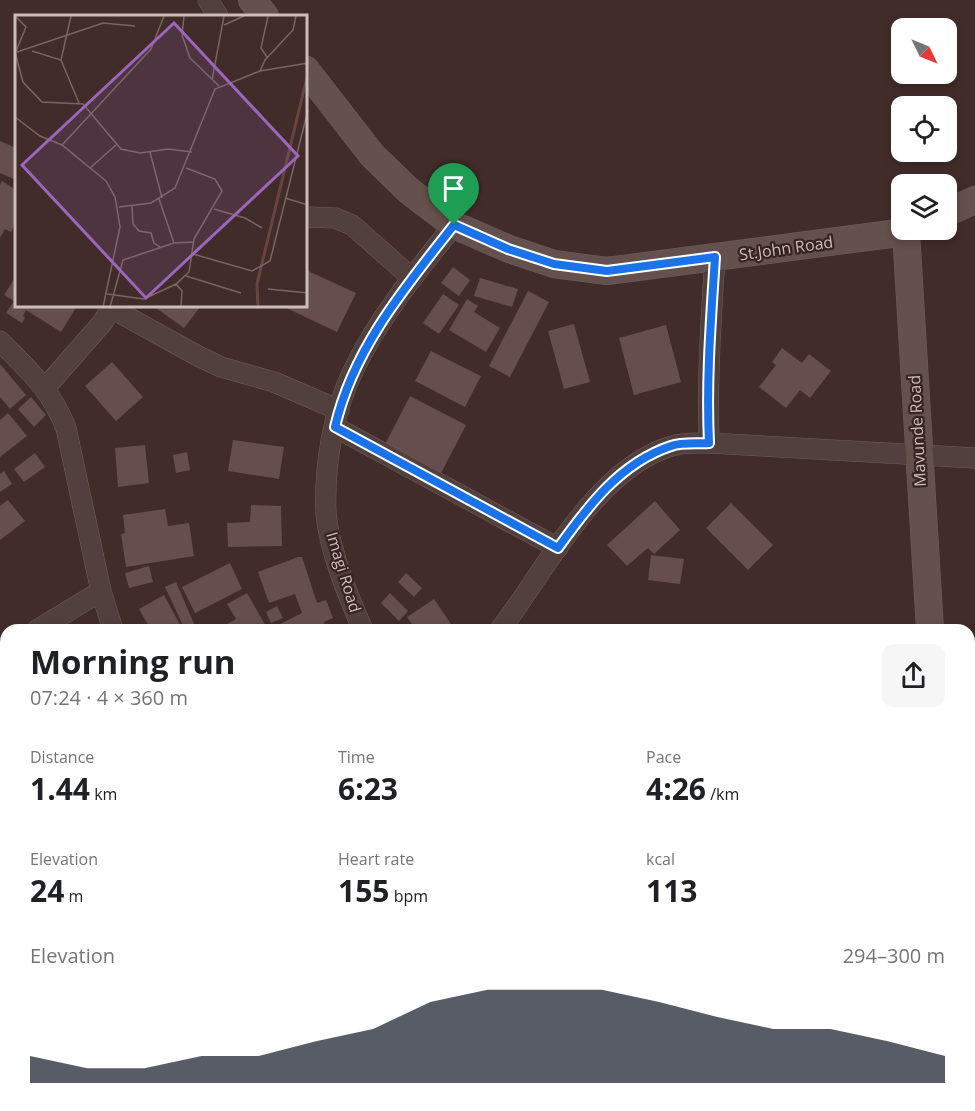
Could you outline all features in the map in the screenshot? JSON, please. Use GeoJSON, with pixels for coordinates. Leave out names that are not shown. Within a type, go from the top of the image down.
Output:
{"type":"FeatureCollection","features":[{"type":"Feature","properties":{"kind":"street"},"geometry":{"type":"LineString","coordinates":[[208,0],[217,15]]}},
{"type":"Feature","properties":{"kind":"street"},"geometry":{"type":"LineString","coordinates":[[252,0],[264,15]]}},
{"type":"Feature","properties":{"kind":"street","name":"St.John Road"},"geometry":{"type":"LineString","coordinates":[[308,73],[372,155],[408,190],[454,225],[508,249],[554,264],[607,271],[891,233]]}},
{"type":"Feature","properties":{"kind":"street"},"geometry":{"type":"LineString","coordinates":[[957,208],[975,200]]}},
{"type":"Feature","properties":{"kind":"street"},"geometry":{"type":"LineString","coordinates":[[308,217],[335,218],[352,225],[412,278]]}},
{"type":"Feature","properties":{"kind":"street","name":"Imagi Road"},"geometry":{"type":"LineString","coordinates":[[360,624],[336,557],[326,515],[327,475],[337,418],[354,367],[373,335],[412,278],[454,225]]}},
{"type":"Feature","properties":{"kind":"street","name":"Mavunde Road"},"geometry":{"type":"LineString","coordinates":[[908,240],[918,454],[930,624]]}},
{"type":"Feature","properties":{"kind":"street"},"geometry":{"type":"LineString","coordinates":[[709,443],[707,399],[715,257]]}},
{"type":"Feature","properties":{"kind":"street"},"geometry":{"type":"LineString","coordinates":[[45,388],[103,322],[111,308]]}},
{"type":"Feature","properties":{"kind":"street"},"geometry":{"type":"LineString","coordinates":[[114,308],[221,367],[274,382],[558,548]]}},
{"type":"Feature","properties":{"kind":"street"},"geometry":{"type":"LineString","coordinates":[[0,341],[45,388],[56,405],[66,428],[101,591],[111,624]]}},
{"type":"Feature","properties":{"kind":"street"},"geometry":{"type":"LineString","coordinates":[[504,624],[590,504],[634,463],[673,445],[709,443],[975,458]]}},
{"type":"Feature","properties":{"kind":"street"},"geometry":{"type":"LineString","coordinates":[[47,624],[101,591]]}},
{"type":"Feature","properties":{"kind":"building"},"geometry":{"type":"Polygon","coordinates":[[[0,141],[15,148],[15,180],[0,173],[0,141]]]}},
{"type":"Feature","properties":{"kind":"building"},"geometry":{"type":"Polygon","coordinates":[[[2,181],[15,189],[15,224],[11,232],[5,229],[0,238],[0,185],[2,181]]]}},
{"type":"Feature","properties":{"kind":"building"},"geometry":{"type":"Polygon","coordinates":[[[453,267],[470,280],[459,296],[441,283],[453,267]]]}},
{"type":"Feature","properties":{"kind":"building"},"geometry":{"type":"Polygon","coordinates":[[[308,271],[356,293],[337,332],[286,308],[308,308],[308,271]]]}},
{"type":"Feature","properties":{"kind":"building"},"geometry":{"type":"Polygon","coordinates":[[[15,278],[15,308],[76,308],[61,332],[26,310],[22,323],[6,313],[14,301],[4,295],[15,278]]]}},
{"type":"Feature","properties":{"kind":"building"},"geometry":{"type":"Polygon","coordinates":[[[480,278],[518,289],[512,307],[474,296],[480,278]]]}},
{"type":"Feature","properties":{"kind":"building"},"geometry":{"type":"Polygon","coordinates":[[[528,291],[549,302],[510,377],[489,366],[528,291]]]}},
{"type":"Feature","properties":{"kind":"building"},"geometry":{"type":"Polygon","coordinates":[[[443,294],[459,305],[439,334],[423,323],[443,294]]]}},
{"type":"Feature","properties":{"kind":"building"},"geometry":{"type":"Polygon","coordinates":[[[467,299],[478,306],[474,312],[500,328],[486,352],[449,330],[467,299]]]}},
{"type":"Feature","properties":{"kind":"building"},"geometry":{"type":"Polygon","coordinates":[[[156,308],[199,308],[184,328],[156,308]]]}},
{"type":"Feature","properties":{"kind":"building"},"geometry":{"type":"Polygon","coordinates":[[[574,324],[590,382],[564,389],[548,331],[574,324]]]}},
{"type":"Feature","properties":{"kind":"building"},"geometry":{"type":"Polygon","coordinates":[[[666,325],[681,382],[634,395],[619,338],[666,325]]]}},
{"type":"Feature","properties":{"kind":"building"},"geometry":{"type":"Polygon","coordinates":[[[782,348],[802,363],[809,354],[831,371],[810,398],[800,390],[786,408],[759,387],[776,365],[772,362],[782,348]]]}},
{"type":"Feature","properties":{"kind":"building"},"geometry":{"type":"Polygon","coordinates":[[[431,351],[481,376],[465,407],[415,381],[431,351]]]}},
{"type":"Feature","properties":{"kind":"building"},"geometry":{"type":"Polygon","coordinates":[[[112,362],[143,397],[116,421],[85,386],[112,362]]]}},
{"type":"Feature","properties":{"kind":"building"},"geometry":{"type":"Polygon","coordinates":[[[0,364],[26,395],[10,409],[0,397],[0,364]]]}},
{"type":"Feature","properties":{"kind":"building"},"geometry":{"type":"Polygon","coordinates":[[[410,396],[466,425],[437,481],[381,452],[410,396]]]}},
{"type":"Feature","properties":{"kind":"building"},"geometry":{"type":"Polygon","coordinates":[[[31,397],[46,415],[34,427],[18,409],[31,397]]]}},
{"type":"Feature","properties":{"kind":"building"},"geometry":{"type":"Polygon","coordinates":[[[8,413],[27,436],[0,457],[0,420],[8,413]]]}},
{"type":"Feature","properties":{"kind":"building"},"geometry":{"type":"Polygon","coordinates":[[[233,440],[284,447],[279,479],[228,471],[233,440]]]}},
{"type":"Feature","properties":{"kind":"building"},"geometry":{"type":"Polygon","coordinates":[[[145,445],[149,483],[118,487],[115,448],[145,445]]]}},
{"type":"Feature","properties":{"kind":"building"},"geometry":{"type":"Polygon","coordinates":[[[187,452],[190,470],[176,473],[173,455],[187,452]]]}},
{"type":"Feature","properties":{"kind":"building"},"geometry":{"type":"Polygon","coordinates":[[[35,453],[45,467],[24,482],[14,469],[35,453]]]}},
{"type":"Feature","properties":{"kind":"building"},"geometry":{"type":"Polygon","coordinates":[[[4,471],[12,484],[0,492],[0,474],[4,471]]]}},
{"type":"Feature","properties":{"kind":"building"},"geometry":{"type":"Polygon","coordinates":[[[8,500],[25,521],[0,540],[0,506],[8,500]]]}},
{"type":"Feature","properties":{"kind":"building"},"geometry":{"type":"Polygon","coordinates":[[[655,501],[680,530],[654,554],[648,548],[627,566],[607,545],[655,501]]]}},
{"type":"Feature","properties":{"kind":"building"},"geometry":{"type":"Polygon","coordinates":[[[731,503],[773,545],[748,570],[706,528],[731,503]]]}},
{"type":"Feature","properties":{"kind":"building"},"geometry":{"type":"Polygon","coordinates":[[[251,505],[281,506],[282,546],[228,547],[227,523],[250,522],[251,505]]]}},
{"type":"Feature","properties":{"kind":"building"},"geometry":{"type":"Polygon","coordinates":[[[165,509],[168,526],[189,523],[194,556],[126,567],[121,534],[125,533],[123,515],[165,509]]]}},
{"type":"Feature","properties":{"kind":"building"},"geometry":{"type":"Polygon","coordinates":[[[651,555],[684,559],[680,584],[648,580],[651,555]]]}},
{"type":"Feature","properties":{"kind":"building"},"geometry":{"type":"Polygon","coordinates":[[[302,557],[317,603],[326,600],[333,618],[324,622],[324,624],[280,624],[302,613],[295,594],[269,603],[258,572],[302,557]]]}},
{"type":"Feature","properties":{"kind":"building"},"geometry":{"type":"Polygon","coordinates":[[[230,563],[242,589],[195,613],[182,587],[230,563]]]}},
{"type":"Feature","properties":{"kind":"building"},"geometry":{"type":"Polygon","coordinates":[[[149,566],[153,582],[129,588],[125,573],[149,566]]]}},
{"type":"Feature","properties":{"kind":"building"},"geometry":{"type":"Polygon","coordinates":[[[406,573],[422,588],[414,597],[398,582],[406,573]]]}},
{"type":"Feature","properties":{"kind":"building"},"geometry":{"type":"Polygon","coordinates":[[[176,582],[194,624],[182,624],[165,587],[176,582]]]}},
{"type":"Feature","properties":{"kind":"building"},"geometry":{"type":"Polygon","coordinates":[[[247,593],[265,624],[227,624],[236,619],[227,604],[247,593]]]}},
{"type":"Feature","properties":{"kind":"building"},"geometry":{"type":"Polygon","coordinates":[[[390,593],[408,611],[399,621],[381,603],[390,593]]]}},
{"type":"Feature","properties":{"kind":"building"},"geometry":{"type":"Polygon","coordinates":[[[164,595],[180,624],[148,624],[139,609],[164,595]]]}},
{"type":"Feature","properties":{"kind":"building"},"geometry":{"type":"Polygon","coordinates":[[[434,599],[451,624],[412,624],[407,617],[434,599]]]}},
{"type":"Feature","properties":{"kind":"building"},"geometry":{"type":"Polygon","coordinates":[[[277,606],[283,618],[271,623],[266,612],[277,606]]]}},
{"type":"Feature","properties":{"kind":"route"},"geometry":{"type":"LineString","coordinates":[[454,225],[508,249],[554,264],[607,271],[715,257],[707,399],[709,443],[673,445],[634,463],[590,504],[558,548],[335,427],[354,367],[412,278],[454,225]]}}]}
